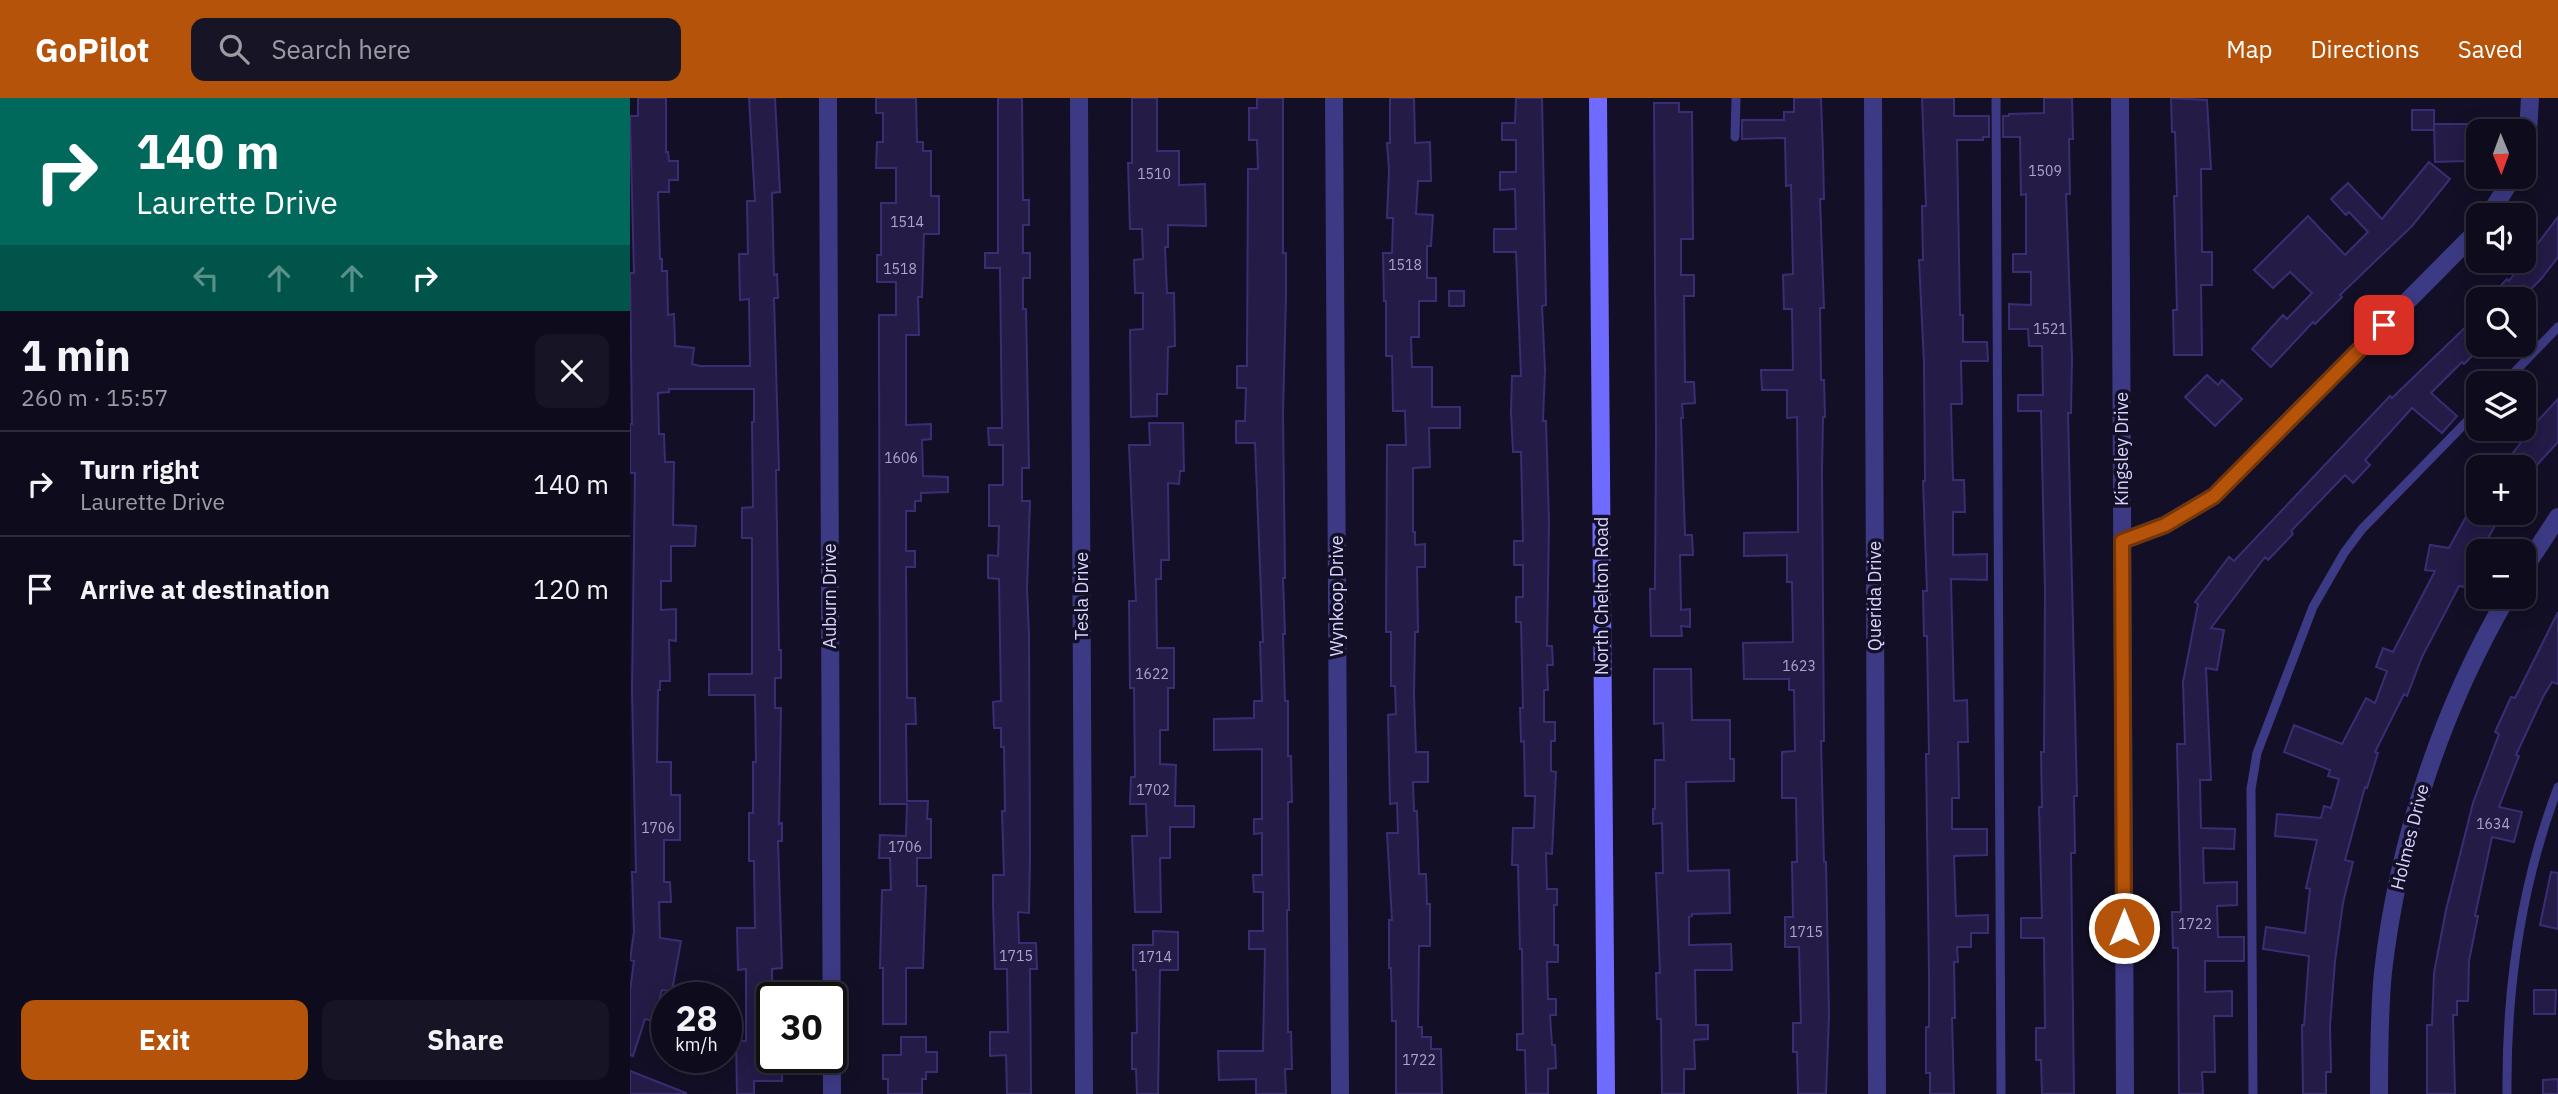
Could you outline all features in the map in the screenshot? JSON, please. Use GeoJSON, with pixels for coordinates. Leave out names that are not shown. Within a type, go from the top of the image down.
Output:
{"type":"FeatureCollection","features":[{"type":"Feature","properties":{"kind":"main road","name":"North Chelton Road"},"geometry":{"type":"LineString","coordinates":[[1598,98],[1606,1094]]}},
{"type":"Feature","properties":{"kind":"street","name":"Auburn Drive"},"geometry":{"type":"LineString","coordinates":[[828,98],[832,1094]]}},
{"type":"Feature","properties":{"kind":"street","name":"Tesla Drive"},"geometry":{"type":"LineString","coordinates":[[1079,98],[1084,1094]]}},
{"type":"Feature","properties":{"kind":"street","name":"Wynkoop Drive"},"geometry":{"type":"LineString","coordinates":[[1334,98],[1340,1094]]}},
{"type":"Feature","properties":{"kind":"street","name":"Querida Drive"},"geometry":{"type":"LineString","coordinates":[[1872,98],[1877,1094]]}},
{"type":"Feature","properties":{"kind":"street","name":"Kingsley Drive"},"geometry":{"type":"LineString","coordinates":[[2120,98],[2125,1094]]}},
{"type":"Feature","properties":{"kind":"street"},"geometry":{"type":"LineString","coordinates":[[2529,119],[2530,98]]}},
{"type":"Feature","properties":{"kind":"street"},"geometry":{"type":"LineString","coordinates":[[2122,541],[2165,525],[2214,496],[2466,242]]}},
{"type":"Feature","properties":{"kind":"street"},"geometry":{"type":"LineString","coordinates":[[2536,551],[2558,517]]}},
{"type":"Feature","properties":{"kind":"street","name":"Holmes Drive"},"geometry":{"type":"LineString","coordinates":[[2379,1094],[2379,1028],[2383,973],[2391,916],[2412,822],[2423,784],[2455,702],[2501,609]]}},
{"type":"Feature","properties":{"kind":"lane"},"geometry":{"type":"LineString","coordinates":[[1735,98],[1735,137]]}},
{"type":"Feature","properties":{"kind":"lane"},"geometry":{"type":"LineString","coordinates":[[1996,98],[2001,1094]]}},
{"type":"Feature","properties":{"kind":"lane"},"geometry":{"type":"LineString","coordinates":[[2516,371],[2558,327]]}},
{"type":"Feature","properties":{"kind":"lane"},"geometry":{"type":"LineString","coordinates":[[2253,1094],[2251,789],[2257,753],[2313,607],[2344,553],[2362,529],[2466,422]]}},
{"type":"Feature","properties":{"kind":"lane"},"geometry":{"type":"LineString","coordinates":[[2507,1094],[2506,1053],[2516,948],[2531,878],[2558,787]]}},
{"type":"Feature","properties":{"kind":"building"},"geometry":{"type":"Polygon","coordinates":[[[638,98],[666,98],[666,152],[669,161],[678,161],[678,180],[669,180],[669,192],[658,192],[660,259],[662,271],[667,271],[668,315],[674,314],[675,346],[694,348],[692,364],[750,366],[749,299],[740,300],[739,254],[748,254],[747,201],[755,201],[749,98],[775,98],[780,192],[772,193],[774,275],[777,274],[778,298],[774,298],[781,678],[775,678],[775,708],[781,708],[779,824],[782,823],[782,841],[778,841],[782,968],[772,969],[772,982],[756,982],[756,1073],[782,1073],[782,1081],[754,1081],[754,1094],[737,1094],[737,1073],[742,1073],[742,1041],[746,1041],[746,969],[738,970],[737,928],[755,928],[754,861],[749,861],[749,813],[753,813],[753,762],[756,762],[755,695],[709,695],[709,674],[752,674],[752,538],[742,538],[742,508],[753,507],[754,389],[669,389],[669,392],[658,393],[659,434],[664,434],[665,462],[674,462],[673,525],[696,526],[695,546],[671,546],[671,581],[661,581],[661,610],[676,609],[676,641],[669,640],[670,681],[660,681],[658,690],[657,762],[671,762],[671,795],[680,795],[680,840],[664,840],[664,882],[670,882],[671,902],[659,902],[660,938],[681,941],[674,982],[651,982],[651,1020],[645,1019],[633,1056],[630,1055],[630,991],[634,961],[630,960],[634,932],[632,872],[636,872],[632,690],[635,473],[630,473],[630,273],[634,273],[630,116],[638,116],[638,98]]]}},
{"type":"Feature","properties":{"kind":"building"},"geometry":{"type":"Polygon","coordinates":[[[876,98],[916,98],[917,142],[923,142],[923,151],[931,151],[931,196],[939,196],[939,234],[924,234],[922,297],[918,297],[919,335],[906,335],[906,425],[931,424],[931,439],[922,440],[923,476],[948,477],[948,492],[921,493],[921,501],[915,501],[915,511],[906,511],[906,551],[915,551],[915,567],[906,567],[907,698],[915,698],[916,724],[906,724],[907,801],[928,801],[931,858],[917,858],[917,886],[926,886],[923,968],[906,968],[906,1024],[883,1024],[883,968],[880,968],[882,890],[891,890],[890,858],[879,858],[880,835],[906,836],[907,804],[880,804],[879,315],[896,315],[896,282],[877,282],[877,255],[881,255],[881,203],[896,203],[896,168],[876,168],[877,142],[883,142],[883,113],[876,113],[876,98]]]}},
{"type":"Feature","properties":{"kind":"building"},"geometry":{"type":"Polygon","coordinates":[[[998,98],[1022,98],[1023,200],[1029,200],[1029,225],[1023,225],[1023,253],[1030,253],[1030,278],[1023,278],[1023,309],[1026,309],[1029,468],[1022,468],[1022,501],[1030,501],[1027,588],[1030,856],[1029,913],[1018,912],[1019,943],[1036,943],[1037,969],[1030,969],[1031,1094],[1007,1094],[1006,1055],[990,1056],[990,1032],[1008,1032],[1007,969],[995,969],[993,904],[993,875],[1004,875],[1004,747],[1001,747],[1001,728],[994,728],[993,702],[1001,701],[999,579],[988,578],[988,555],[998,556],[999,526],[989,526],[989,485],[1003,485],[1003,445],[989,445],[988,428],[1002,428],[1000,268],[985,268],[985,253],[998,253],[998,98]]]}},
{"type":"Feature","properties":{"kind":"building"},"geometry":{"type":"Polygon","coordinates":[[[1132,98],[1157,98],[1157,151],[1179,151],[1179,185],[1205,184],[1206,226],[1168,225],[1168,247],[1165,247],[1167,293],[1174,293],[1175,346],[1168,347],[1167,394],[1157,394],[1157,416],[1131,417],[1130,330],[1143,329],[1143,293],[1135,293],[1134,260],[1143,259],[1142,229],[1130,229],[1128,163],[1132,163],[1132,98]]]}},
{"type":"Feature","properties":{"kind":"building"},"geometry":{"type":"Polygon","coordinates":[[[1257,98],[1283,98],[1283,253],[1286,253],[1286,296],[1283,634],[1292,802],[1288,802],[1287,910],[1288,1032],[1291,1032],[1292,1069],[1285,1069],[1286,1094],[1256,1094],[1256,1079],[1219,1080],[1218,1051],[1263,1051],[1265,949],[1249,949],[1249,931],[1263,931],[1263,892],[1254,892],[1253,875],[1262,875],[1262,833],[1254,834],[1254,819],[1262,819],[1262,749],[1214,750],[1214,719],[1254,718],[1254,701],[1262,701],[1260,642],[1263,642],[1255,443],[1236,443],[1236,421],[1245,421],[1246,388],[1237,388],[1237,366],[1247,366],[1248,169],[1258,169],[1257,140],[1249,140],[1249,108],[1257,108],[1257,98]]]}},
{"type":"Feature","properties":{"kind":"building"},"geometry":{"type":"Polygon","coordinates":[[[1390,98],[1414,98],[1415,143],[1430,142],[1431,181],[1418,181],[1416,214],[1433,215],[1431,246],[1427,246],[1427,278],[1436,278],[1436,301],[1419,301],[1419,337],[1411,337],[1412,367],[1432,367],[1432,407],[1460,407],[1460,428],[1429,428],[1430,467],[1413,468],[1415,545],[1425,544],[1425,567],[1417,567],[1418,632],[1415,632],[1414,695],[1416,752],[1428,752],[1428,782],[1413,782],[1414,811],[1417,811],[1419,874],[1426,874],[1427,904],[1430,904],[1430,946],[1419,946],[1418,1027],[1422,1027],[1422,1037],[1431,1037],[1431,1049],[1441,1049],[1442,1094],[1396,1094],[1396,1021],[1392,1021],[1389,968],[1389,920],[1392,920],[1387,833],[1398,833],[1397,803],[1390,804],[1388,715],[1396,714],[1395,686],[1391,686],[1391,632],[1386,632],[1387,445],[1406,445],[1405,411],[1393,411],[1392,356],[1386,356],[1383,253],[1392,253],[1393,218],[1387,218],[1390,98]]]}},
{"type":"Feature","properties":{"kind":"building"},"geometry":{"type":"Polygon","coordinates":[[[1516,98],[1542,98],[1546,305],[1542,306],[1545,369],[1543,421],[1546,421],[1549,523],[1547,646],[1552,646],[1553,665],[1547,665],[1548,690],[1544,690],[1544,722],[1555,722],[1555,741],[1551,741],[1551,771],[1556,772],[1552,854],[1546,853],[1547,889],[1557,889],[1557,905],[1554,905],[1554,945],[1558,945],[1558,962],[1547,962],[1548,999],[1556,999],[1556,1015],[1550,1015],[1556,1068],[1548,1069],[1548,1094],[1526,1094],[1525,1050],[1517,1050],[1517,1034],[1523,1034],[1522,949],[1518,865],[1512,865],[1513,828],[1534,828],[1535,796],[1525,796],[1524,741],[1521,742],[1520,708],[1523,708],[1521,622],[1516,622],[1516,597],[1523,597],[1523,565],[1514,565],[1514,541],[1523,541],[1521,452],[1513,452],[1511,412],[1512,376],[1521,376],[1516,252],[1494,252],[1494,229],[1516,229],[1515,189],[1500,190],[1500,172],[1516,172],[1516,140],[1502,140],[1502,123],[1515,123],[1516,98]]]}},
{"type":"Feature","properties":{"kind":"building"},"geometry":{"type":"Polygon","coordinates":[[[1794,98],[1821,98],[1823,154],[1824,199],[1820,199],[1824,308],[1820,308],[1821,380],[1824,380],[1825,417],[1822,470],[1824,741],[1821,741],[1829,1015],[1826,1094],[1798,1094],[1797,1052],[1793,1052],[1793,1023],[1801,1023],[1799,947],[1785,947],[1785,917],[1793,917],[1792,862],[1797,862],[1796,798],[1782,798],[1782,752],[1795,751],[1794,690],[1789,690],[1789,679],[1744,679],[1743,643],[1793,642],[1792,582],[1787,582],[1787,555],[1744,556],[1744,533],[1798,532],[1798,491],[1797,417],[1787,418],[1787,390],[1762,390],[1761,370],[1793,370],[1792,309],[1784,309],[1783,275],[1793,274],[1791,185],[1786,186],[1785,138],[1742,139],[1742,120],[1784,120],[1784,112],[1794,112],[1794,98]]]}},
{"type":"Feature","properties":{"kind":"building"},"geometry":{"type":"Polygon","coordinates":[[[1922,98],[1954,98],[1954,116],[1989,116],[1989,137],[1983,137],[1983,140],[1957,140],[1960,315],[1963,315],[1963,342],[1987,342],[1988,361],[1961,361],[1962,404],[1951,404],[1953,480],[1964,480],[1965,512],[1953,512],[1953,555],[1987,554],[1987,580],[1951,579],[1954,701],[1967,700],[1968,742],[1958,742],[1959,798],[1952,798],[1952,829],[1987,829],[1987,855],[1954,856],[1956,916],[1988,915],[1988,933],[1971,933],[1971,947],[1957,947],[1958,962],[1954,962],[1955,1018],[1952,1018],[1954,1094],[1930,1094],[1930,1073],[1926,1073],[1929,973],[1926,754],[1929,754],[1927,636],[1924,636],[1923,591],[1927,591],[1923,481],[1924,363],[1919,260],[1923,260],[1922,206],[1926,206],[1922,98]]]}},
{"type":"Feature","properties":{"kind":"building"},"geometry":{"type":"Polygon","coordinates":[[[2044,98],[2072,98],[2073,139],[2069,139],[2070,194],[2066,194],[2072,358],[2071,413],[2068,413],[2077,796],[2074,796],[2075,853],[2071,853],[2074,1094],[2042,1094],[2041,1060],[2036,1060],[2036,1028],[2045,1028],[2044,938],[2021,938],[2021,918],[2042,918],[2039,807],[2042,807],[2041,752],[2044,752],[2045,590],[2041,411],[2018,411],[2018,395],[2043,395],[2042,346],[2029,346],[2028,329],[2009,329],[2009,304],[2031,305],[2031,272],[2013,272],[2013,254],[2026,254],[2026,194],[2021,195],[2020,137],[2003,137],[2003,116],[2044,113],[2044,98]]]}},
{"type":"Feature","properties":{"kind":"building"},"geometry":{"type":"Polygon","coordinates":[[[2171,98],[2207,100],[2211,169],[2201,169],[2202,252],[2212,252],[2212,285],[2201,285],[2202,355],[2174,355],[2173,310],[2177,310],[2174,196],[2177,196],[2171,98]]]}},
{"type":"Feature","properties":{"kind":"building"},"geometry":{"type":"Polygon","coordinates":[[[1654,103],[1679,103],[1679,112],[1692,112],[1693,239],[1681,239],[1681,275],[1694,275],[1694,296],[1684,296],[1685,382],[1694,382],[1695,403],[1682,404],[1681,418],[1685,535],[1692,535],[1693,555],[1680,555],[1681,610],[1690,609],[1690,627],[1681,626],[1682,636],[1651,636],[1650,589],[1655,589],[1656,437],[1654,103]]]}},
{"type":"Feature","properties":{"kind":"building"},"geometry":{"type":"Polygon","coordinates":[[[2412,110],[2434,110],[2434,130],[2412,130],[2412,110]]]}},
{"type":"Feature","properties":{"kind":"building"},"geometry":{"type":"Polygon","coordinates":[[[2434,124],[2466,124],[2466,161],[2435,162],[2434,124]]]}},
{"type":"Feature","properties":{"kind":"building"},"geometry":{"type":"Polygon","coordinates":[[[2429,162],[2450,179],[2412,226],[2340,295],[2342,297],[2315,324],[2313,322],[2271,367],[2252,349],[2283,315],[2287,319],[2312,293],[2290,272],[2273,288],[2254,270],[2308,216],[2345,255],[2368,232],[2349,212],[2346,215],[2331,199],[2348,183],[2382,219],[2429,162]]]}},
{"type":"Feature","properties":{"kind":"building"},"geometry":{"type":"Polygon","coordinates":[[[2558,217],[2558,257],[2541,279],[2533,287],[2499,287],[2515,273],[2536,273],[2536,246],[2558,217]]]}},
{"type":"Feature","properties":{"kind":"building"},"geometry":{"type":"Polygon","coordinates":[[[1449,291],[1464,291],[1464,306],[1449,306],[1449,291]]]}},
{"type":"Feature","properties":{"kind":"building"},"geometry":{"type":"Polygon","coordinates":[[[2466,327],[2466,357],[2471,357],[2464,364],[2462,362],[2431,393],[2457,416],[2442,433],[2412,408],[2365,460],[2370,465],[2353,483],[2345,475],[2291,531],[2293,534],[2268,560],[2265,557],[2211,628],[2224,630],[2217,670],[2206,668],[2211,780],[2200,780],[2201,828],[2235,829],[2234,849],[2203,848],[2204,883],[2237,882],[2237,905],[2217,906],[2218,937],[2244,937],[2244,961],[2205,961],[2205,992],[2232,991],[2232,1016],[2214,1016],[2215,1072],[2202,1072],[2203,1094],[2179,1094],[2178,948],[2173,948],[2172,912],[2181,912],[2177,744],[2185,744],[2183,682],[2198,604],[2195,602],[2229,557],[2234,561],[2390,396],[2392,398],[2466,327]]]}},
{"type":"Feature","properties":{"kind":"building"},"geometry":{"type":"Polygon","coordinates":[[[2207,375],[2218,385],[2222,380],[2242,399],[2215,426],[2185,397],[2207,375]]]}},
{"type":"Feature","properties":{"kind":"building"},"geometry":{"type":"Polygon","coordinates":[[[2558,399],[2558,442],[2536,466],[2536,455],[2511,455],[2522,441],[2536,441],[2536,423],[2558,399]]]}},
{"type":"Feature","properties":{"kind":"building"},"geometry":{"type":"Polygon","coordinates":[[[1149,423],[1183,423],[1184,471],[1180,471],[1179,484],[1168,483],[1169,560],[1161,560],[1161,579],[1156,579],[1157,648],[1174,648],[1174,688],[1168,688],[1168,730],[1160,730],[1160,764],[1176,765],[1175,806],[1194,806],[1194,827],[1170,827],[1170,858],[1160,858],[1161,912],[1135,912],[1132,836],[1147,836],[1146,804],[1130,804],[1131,777],[1135,777],[1129,601],[1136,601],[1129,445],[1150,445],[1149,423]]]}},
{"type":"Feature","properties":{"kind":"building"},"geometry":{"type":"Polygon","coordinates":[[[2466,517],[2466,525],[2495,525],[2488,539],[2466,539],[2465,587],[2459,586],[2422,657],[2407,696],[2404,694],[2375,752],[2378,753],[2367,788],[2365,787],[2345,860],[2353,862],[2343,903],[2335,961],[2330,1026],[2331,1072],[2326,1072],[2326,1094],[2303,1094],[2302,1025],[2309,956],[2263,949],[2266,927],[2305,933],[2310,889],[2306,888],[2317,840],[2275,836],[2277,814],[2321,818],[2324,806],[2331,808],[2339,779],[2328,776],[2330,770],[2284,752],[2294,725],[2342,744],[2366,698],[2375,703],[2387,671],[2376,667],[2383,648],[2393,652],[2435,571],[2425,570],[2430,545],[2449,548],[2466,517]]]}},
{"type":"Feature","properties":{"kind":"building"},"geometry":{"type":"Polygon","coordinates":[[[2558,612],[2558,684],[2552,682],[2543,697],[2516,755],[2519,756],[2499,807],[2522,812],[2514,842],[2492,837],[2475,916],[2478,916],[2469,961],[2468,1001],[2457,1001],[2457,1015],[2453,1015],[2455,1094],[2427,1094],[2427,1025],[2432,1025],[2434,973],[2446,910],[2473,803],[2499,734],[2495,732],[2511,697],[2515,698],[2558,612]]]}},
{"type":"Feature","properties":{"kind":"building"},"geometry":{"type":"Polygon","coordinates":[[[1654,669],[1691,669],[1692,720],[1730,720],[1730,759],[1734,759],[1734,781],[1686,782],[1688,871],[1729,870],[1730,913],[1692,914],[1689,917],[1689,945],[1731,944],[1732,970],[1695,970],[1696,1025],[1708,1025],[1708,1039],[1694,1040],[1695,1069],[1684,1069],[1684,1094],[1662,1094],[1661,1019],[1657,1019],[1656,973],[1660,973],[1656,873],[1663,873],[1662,823],[1653,824],[1653,809],[1655,760],[1664,760],[1663,723],[1654,724],[1654,669]]]}},
{"type":"Feature","properties":{"kind":"building"},"geometry":{"type":"Polygon","coordinates":[[[2551,872],[2558,873],[2558,929],[2540,925],[2551,872]]]}},
{"type":"Feature","properties":{"kind":"building"},"geometry":{"type":"Polygon","coordinates":[[[1153,931],[1178,932],[1178,970],[1160,970],[1158,1094],[1137,1094],[1136,1069],[1132,1069],[1132,1033],[1137,1033],[1133,945],[1153,945],[1153,931]]]}},
{"type":"Feature","properties":{"kind":"building"},"geometry":{"type":"Polygon","coordinates":[[[2534,990],[2556,990],[2555,1014],[2534,1014],[2534,990]]]}},
{"type":"Feature","properties":{"kind":"building"},"geometry":{"type":"Polygon","coordinates":[[[901,1037],[926,1037],[926,1052],[937,1052],[937,1072],[926,1072],[926,1079],[922,1079],[922,1094],[888,1094],[888,1079],[883,1079],[883,1055],[901,1055],[901,1037]]]}},
{"type":"Feature","properties":{"kind":"building"},"geometry":{"type":"Polygon","coordinates":[[[630,1071],[686,1093],[686,1094],[630,1094],[630,1071]]]}},
{"type":"Feature","properties":{"kind":"building"},"geometry":{"type":"Polygon","coordinates":[[[2558,1079],[2558,1094],[2543,1094],[2543,1080],[2558,1079]]]}},
{"type":"Feature","properties":{"kind":"route"},"geometry":{"type":"LineString","coordinates":[[2124,928],[2122,541],[2165,525],[2214,496],[2384,325]]}}]}
